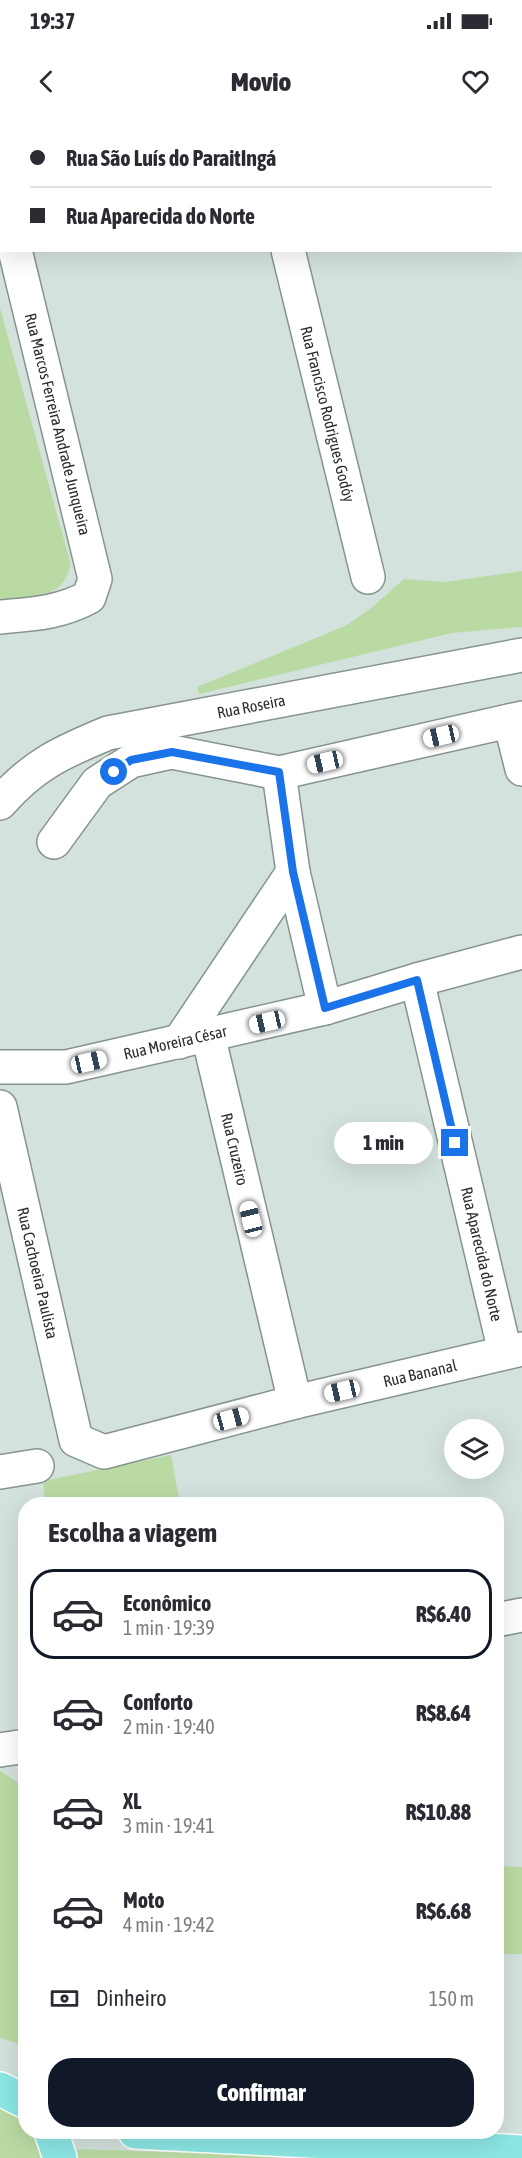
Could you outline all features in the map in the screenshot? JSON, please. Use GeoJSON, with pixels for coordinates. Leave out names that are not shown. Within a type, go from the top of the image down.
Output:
{"type":"FeatureCollection","features":[{"type":"Feature","properties":{"kind":"main road"},"geometry":{"type":"LineString","coordinates":[[0,2089],[18,2098]]}},
{"type":"Feature","properties":{"kind":"main road"},"geometry":{"type":"LineString","coordinates":[[53,2139],[60,2158]]}},
{"type":"Feature","properties":{"kind":"main road"},"geometry":{"type":"LineString","coordinates":[[270,2139],[522,2152]]}},
{"type":"Feature","properties":{"kind":"street","name":"Rua Marcos Ferreira Andrade Junqueira"},"geometry":{"type":"LineString","coordinates":[[0,617],[53,612],[72,606],[89,597],[95,579],[15,252]]}},
{"type":"Feature","properties":{"kind":"street","name":"Rua Francisco Rodrigues Godóy"},"geometry":{"type":"LineString","coordinates":[[288,252],[368,577]]}},
{"type":"Feature","properties":{"kind":"street","name":"Rua Roseira"},"geometry":{"type":"LineString","coordinates":[[0,803],[21,779],[61,752],[108,733],[522,655]]}},
{"type":"Feature","properties":{"kind":"street"},"geometry":{"type":"LineString","coordinates":[[54,842],[97,783],[131,760],[172,752],[279,772],[516,720],[522,769]]}},
{"type":"Feature","properties":{"kind":"street"},"geometry":{"type":"LineString","coordinates":[[279,772],[293,872],[325,1008]]}},
{"type":"Feature","properties":{"kind":"street"},"geometry":{"type":"LineString","coordinates":[[194,1038],[293,872]]}},
{"type":"Feature","properties":{"kind":"street","name":"Rua Moreira César"},"geometry":{"type":"LineString","coordinates":[[0,1067],[66,1067],[325,1008],[522,952]]}},
{"type":"Feature","properties":{"kind":"street","name":"Rua Aparecida do Norte"},"geometry":{"type":"LineString","coordinates":[[417,980],[514,1351]]}},
{"type":"Feature","properties":{"kind":"street","name":"Rua Cruzeiro"},"geometry":{"type":"LineString","coordinates":[[194,1038],[295,1402]]}},
{"type":"Feature","properties":{"kind":"street","name":"Rua Cachoeira Paulista"},"geometry":{"type":"LineString","coordinates":[[0,1107],[76,1440]]}},
{"type":"Feature","properties":{"kind":"street","name":"Rua Bananal"},"geometry":{"type":"LineString","coordinates":[[76,1440],[104,1452],[295,1402],[514,1351]]}},
{"type":"Feature","properties":{"kind":"street"},"geometry":{"type":"LineString","coordinates":[[0,1472],[37,1466]]}},
{"type":"Feature","properties":{"kind":"street"},"geometry":{"type":"LineString","coordinates":[[504,1618],[522,1615]]}},
{"type":"Feature","properties":{"kind":"street"},"geometry":{"type":"LineString","coordinates":[[0,1750],[18,1747]]}},
{"type":"Feature","properties":{"kind":"green space"},"geometry":{"type":"Polygon","coordinates":[[[0,308],[71,565],[67,577],[53,591],[34,597],[0,600],[0,308]]]}},
{"type":"Feature","properties":{"kind":"green space"},"geometry":{"type":"Polygon","coordinates":[[[522,571],[522,627],[452,633],[199,694],[197,687],[345,626],[370,609],[404,579],[445,582],[522,571]]]}},
{"type":"Feature","properties":{"kind":"green space"},"geometry":{"type":"Polygon","coordinates":[[[171,1455],[179,1497],[44,1497],[43,1481],[171,1455]]]}},
{"type":"Feature","properties":{"kind":"green space"},"geometry":{"type":"Polygon","coordinates":[[[0,1771],[18,1783],[18,2043],[0,2038],[0,1771]]]}},
{"type":"Feature","properties":{"kind":"green space"},"geometry":{"type":"Polygon","coordinates":[[[504,1866],[522,1867],[522,1954],[504,1954],[504,1866]]]}},
{"type":"Feature","properties":{"kind":"green space"},"geometry":{"type":"Polygon","coordinates":[[[0,2098],[18,2109],[18,2139],[44,2139],[51,2158],[0,2158],[0,2098]]]}},
{"type":"Feature","properties":{"kind":"green space"},"geometry":{"type":"Polygon","coordinates":[[[77,2149],[331,2158],[76,2158],[77,2149]]]}},
{"type":"Feature","properties":{"kind":"route"},"geometry":{"type":"LineString","coordinates":[[114,772],[131,760],[172,752],[279,772],[293,872],[325,1008],[417,980],[455,1143]]}}]}
